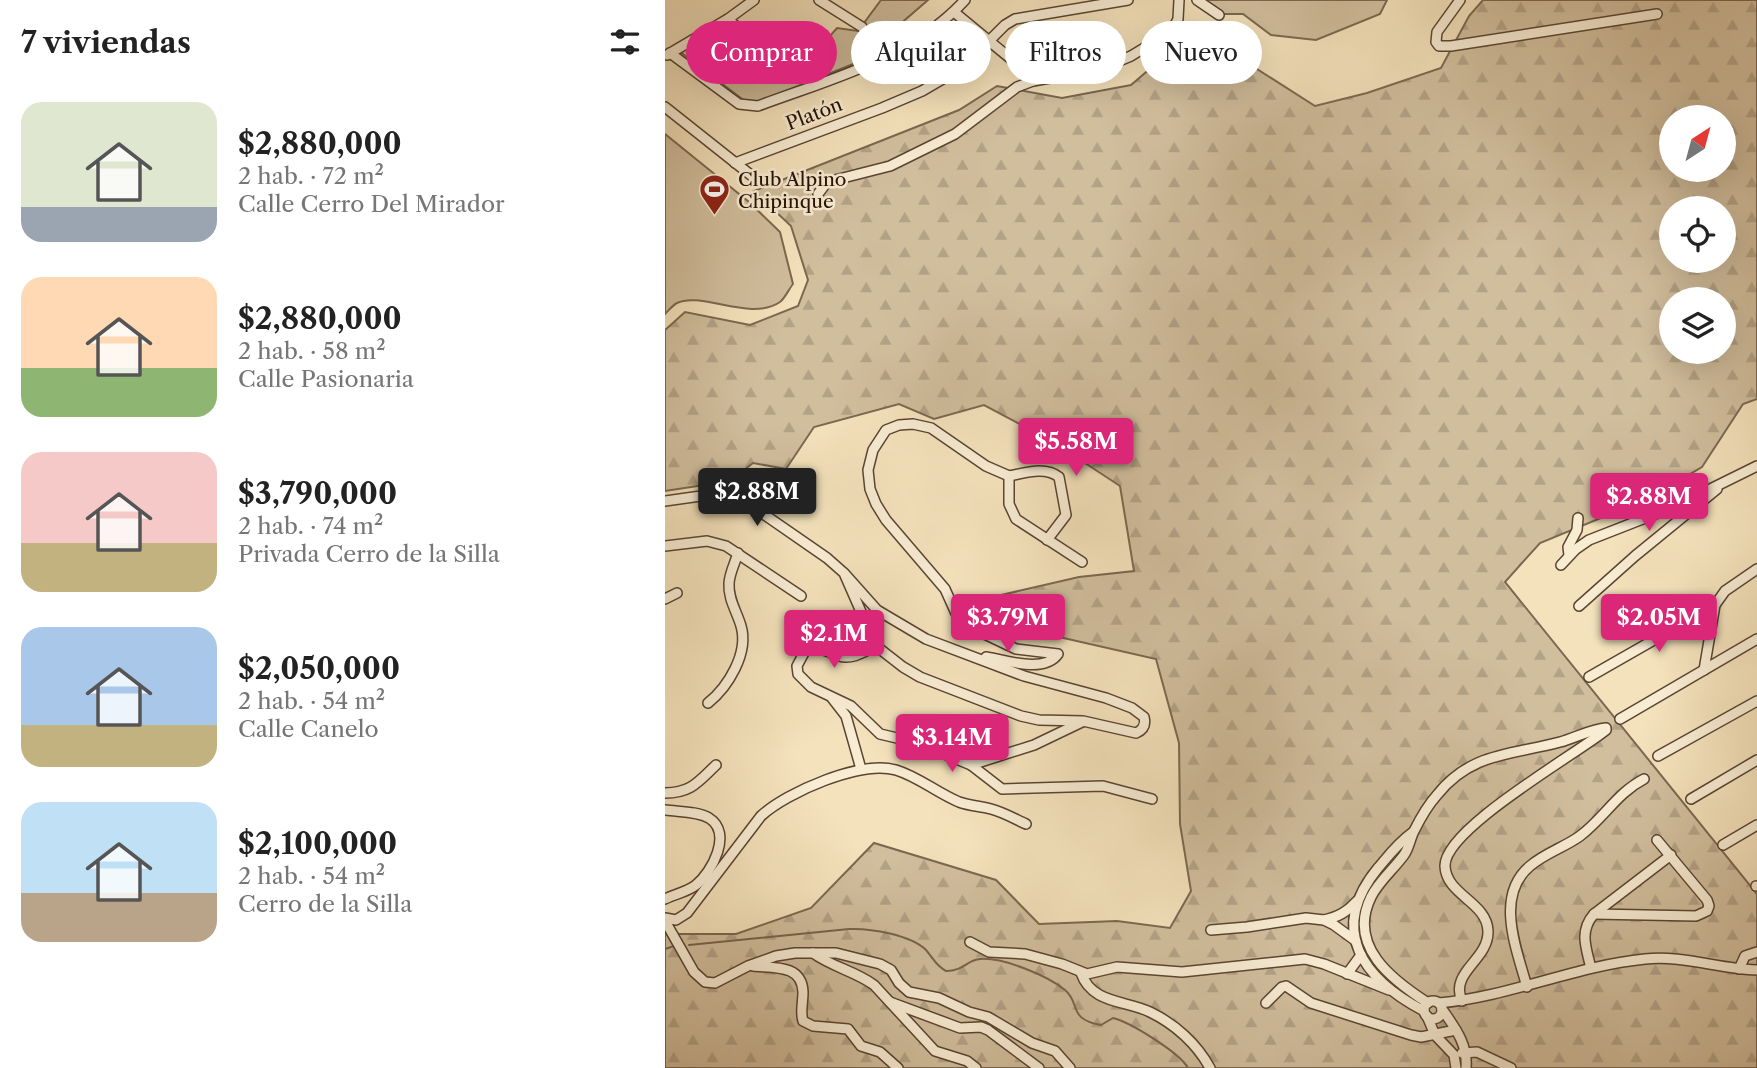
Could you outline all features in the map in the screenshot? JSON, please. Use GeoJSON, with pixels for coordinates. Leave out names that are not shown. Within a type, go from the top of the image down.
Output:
{"type":"FeatureCollection","features":[{"type":"Feature","properties":{"kind":"street"},"geometry":{"type":"LineString","coordinates":[[754,0],[728,19],[667,55],[739,104],[758,106],[894,54],[927,35],[965,0]]}},
{"type":"Feature","properties":{"kind":"street"},"geometry":{"type":"LineString","coordinates":[[819,0],[852,21]]}},
{"type":"Feature","properties":{"kind":"street","name":"Platón"},"geometry":{"type":"LineString","coordinates":[[991,40],[1015,19],[1128,0]]}},
{"type":"Feature","properties":{"kind":"street"},"geometry":{"type":"LineString","coordinates":[[1126,58],[1172,31],[1178,19],[1179,0]]}},
{"type":"Feature","properties":{"kind":"street"},"geometry":{"type":"LineString","coordinates":[[1197,0],[1219,15]]}},
{"type":"Feature","properties":{"kind":"street"},"geometry":{"type":"LineString","coordinates":[[1460,0],[1437,32],[1436,42],[1439,46],[1657,14]]}},
{"type":"Feature","properties":{"kind":"street"},"geometry":{"type":"LineString","coordinates":[[954,12],[965,21]]}},
{"type":"Feature","properties":{"kind":"street"},"geometry":{"type":"LineString","coordinates":[[991,42],[1005,55]]}},
{"type":"Feature","properties":{"kind":"street","name":"Platón"},"geometry":{"type":"LineString","coordinates":[[735,163],[914,94],[933,84]]}},
{"type":"Feature","properties":{"kind":"street"},"geometry":{"type":"LineString","coordinates":[[818,194],[827,182],[890,166],[955,134],[1011,90],[1026,84]]}},
{"type":"Feature","properties":{"kind":"street"},"geometry":{"type":"LineString","coordinates":[[665,107],[752,176]]}},
{"type":"Feature","properties":{"kind":"street"},"geometry":{"type":"LineString","coordinates":[[972,655],[1037,664],[1051,661],[1058,654],[1016,649],[959,620],[945,589],[881,512],[870,489],[867,470],[873,450],[887,430],[899,425],[913,424],[931,428],[986,466],[1009,476],[1045,470],[1059,477],[1066,515],[1047,540]]}},
{"type":"Feature","properties":{"kind":"street"},"geometry":{"type":"LineString","coordinates":[[1561,565],[1569,555],[1589,540],[1676,506],[1757,466]]}},
{"type":"Feature","properties":{"kind":"street"},"geometry":{"type":"LineString","coordinates":[[1009,476],[1011,512],[1016,519],[1082,562]]}},
{"type":"Feature","properties":{"kind":"street"},"geometry":{"type":"LineString","coordinates":[[1579,606],[1635,556],[1725,483]]}},
{"type":"Feature","properties":{"kind":"street"},"geometry":{"type":"LineString","coordinates":[[665,501],[732,495],[827,558],[844,573],[877,610],[891,620],[926,639],[1024,676],[1106,698],[1140,713],[1145,721],[1141,731],[1136,733],[1083,722],[1039,720],[1021,716],[919,677],[876,646],[844,573]]}},
{"type":"Feature","properties":{"kind":"street"},"geometry":{"type":"LineString","coordinates":[[1569,555],[1567,547],[1577,530],[1578,518]]}},
{"type":"Feature","properties":{"kind":"street"},"geometry":{"type":"LineString","coordinates":[[665,546],[707,541],[726,547],[801,596]]}},
{"type":"Feature","properties":{"kind":"street"},"geometry":{"type":"LineString","coordinates":[[708,703],[718,695],[735,669],[743,643],[742,628],[730,597],[729,585],[738,553]]}},
{"type":"Feature","properties":{"kind":"street"},"geometry":{"type":"LineString","coordinates":[[1704,670],[1715,606],[1725,591],[1757,569]]}},
{"type":"Feature","properties":{"kind":"street"},"geometry":{"type":"LineString","coordinates":[[665,599],[677,593]]}},
{"type":"Feature","properties":{"kind":"street"},"geometry":{"type":"LineString","coordinates":[[1589,677],[1715,606]]}},
{"type":"Feature","properties":{"kind":"street"},"geometry":{"type":"LineString","coordinates":[[1620,719],[1757,639]]}},
{"type":"Feature","properties":{"kind":"street"},"geometry":{"type":"LineString","coordinates":[[876,646],[851,657],[841,657],[821,648],[811,648],[805,651],[797,666],[798,674],[811,687],[851,706],[880,734],[918,743],[971,765],[1002,789],[1103,786],[1152,799]]}},
{"type":"Feature","properties":{"kind":"street"},"geometry":{"type":"LineString","coordinates":[[828,694],[846,716],[861,769]]}},
{"type":"Feature","properties":{"kind":"street"},"geometry":{"type":"LineString","coordinates":[[1658,756],[1757,701]]}},
{"type":"Feature","properties":{"kind":"street"},"geometry":{"type":"LineString","coordinates":[[971,765],[1034,745],[1083,722]]}},
{"type":"Feature","properties":{"kind":"street"},"geometry":{"type":"LineString","coordinates":[[1440,1006],[1439,1017],[1433,1019],[1378,963],[1370,949],[1366,933],[1366,912],[1379,883],[1397,865],[1435,796],[1453,776],[1471,764],[1494,756],[1560,742],[1606,728],[1469,827],[1448,853],[1445,869],[1448,877],[1483,914],[1489,933],[1479,957],[1460,979],[1458,986],[1462,1001]]}},
{"type":"Feature","properties":{"kind":"street"},"geometry":{"type":"LineString","coordinates":[[1691,799],[1757,760]]}},
{"type":"Feature","properties":{"kind":"street"},"geometry":{"type":"LineString","coordinates":[[665,793],[681,793],[693,787],[716,765]]}},
{"type":"Feature","properties":{"kind":"street"},"geometry":{"type":"LineString","coordinates":[[1026,824],[989,808],[959,802],[919,779],[895,770],[861,769],[804,790],[771,807],[687,913],[676,920],[665,920],[694,972],[705,982],[723,981],[748,966],[776,956],[812,952],[836,953],[887,966],[909,992],[939,998],[969,1012],[988,1017],[1031,1043],[1055,1051],[1070,1068]]}},
{"type":"Feature","properties":{"kind":"street"},"geometry":{"type":"LineString","coordinates":[[1527,987],[1517,951],[1510,909],[1512,892],[1518,879],[1529,867],[1579,837],[1617,797],[1644,779]]}},
{"type":"Feature","properties":{"kind":"street"},"geometry":{"type":"LineString","coordinates":[[665,810],[704,816],[717,825],[720,832],[713,864],[701,879],[687,891],[665,899]]}},
{"type":"Feature","properties":{"kind":"street"},"geometry":{"type":"LineString","coordinates":[[1723,845],[1757,825]]}},
{"type":"Feature","properties":{"kind":"street"},"geometry":{"type":"LineString","coordinates":[[1210,930],[1247,928],[1306,918],[1324,920],[1337,917],[1357,901],[1371,876],[1399,843],[1413,832]]}},
{"type":"Feature","properties":{"kind":"street"},"geometry":{"type":"LineString","coordinates":[[1594,914],[1702,915],[1709,906],[1707,900],[1657,840]]}},
{"type":"Feature","properties":{"kind":"street"},"geometry":{"type":"LineString","coordinates":[[1591,968],[1584,932],[1587,922],[1671,855]]}},
{"type":"Feature","properties":{"kind":"street"},"geometry":{"type":"LineString","coordinates":[[1387,857],[1397,865]]}},
{"type":"Feature","properties":{"kind":"street"},"geometry":{"type":"LineString","coordinates":[[1371,876],[1379,883]]}},
{"type":"Feature","properties":{"kind":"street"},"geometry":{"type":"LineString","coordinates":[[1357,901],[1354,922],[1361,955],[1378,980],[1389,990]]}},
{"type":"Feature","properties":{"kind":"street"},"geometry":{"type":"LineString","coordinates":[[1324,920],[1356,941]]}},
{"type":"Feature","properties":{"kind":"street"},"geometry":{"type":"LineString","coordinates":[[970,942],[989,952],[1025,954],[1087,974],[1117,967],[1182,972],[1305,960],[1324,964],[1389,990],[1426,1010],[1435,1035],[1454,1055],[1456,1068]]}},
{"type":"Feature","properties":{"kind":"street"},"geometry":{"type":"LineString","coordinates":[[812,952],[827,962],[864,977],[935,1051],[967,1061],[976,1068]]}},
{"type":"Feature","properties":{"kind":"street"},"geometry":{"type":"LineString","coordinates":[[1739,969],[1745,956],[1757,952]]}},
{"type":"Feature","properties":{"kind":"street"},"geometry":{"type":"LineString","coordinates":[[1347,974],[1361,955]]}},
{"type":"Feature","properties":{"kind":"street"},"geometry":{"type":"LineString","coordinates":[[1440,1006],[1527,987],[1591,968],[1648,958],[1689,959],[1757,970]]}},
{"type":"Feature","properties":{"kind":"street"},"geometry":{"type":"LineString","coordinates":[[748,966],[788,969],[801,982],[803,1021],[813,1027],[848,1029],[861,1046],[880,1052],[898,1068]]}},
{"type":"Feature","properties":{"kind":"street"},"geometry":{"type":"LineString","coordinates":[[1081,973],[1085,985],[1099,996],[1147,1010],[1169,1022],[1204,1057],[1210,1068]]}},
{"type":"Feature","properties":{"kind":"street"},"geometry":{"type":"LineString","coordinates":[[1266,1003],[1286,986],[1311,1003],[1411,1035],[1421,1037],[1456,1030]]}},
{"type":"Feature","properties":{"kind":"street"},"geometry":{"type":"LineString","coordinates":[[888,1001],[960,1028],[981,1027],[988,1030],[1039,1068]]}},
{"type":"Feature","properties":{"kind":"street"},"geometry":{"type":"LineString","coordinates":[[1426,1010],[1433,1001],[1440,1006],[1456,1030],[1466,1052],[1466,1068]]}},
{"type":"Feature","properties":{"kind":"street"},"geometry":{"type":"LineString","coordinates":[[1454,1055],[1466,1052],[1489,1056],[1511,1068]]}},
{"type":"Feature","properties":{"kind":"green space"},"geometry":{"type":"Polygon","coordinates":[[[881,0],[928,0],[904,21],[865,21],[881,0]]]}},
{"type":"Feature","properties":{"kind":"green space"},"geometry":{"type":"Polygon","coordinates":[[[1205,0],[1387,0],[1380,14],[1316,40],[1271,35],[1262,28],[1262,21],[1252,21],[1243,14],[1224,14],[1205,0]]]}},
{"type":"Feature","properties":{"kind":"green space"},"geometry":{"type":"Polygon","coordinates":[[[1483,0],[1757,0],[1757,399],[1743,404],[1702,467],[1647,499],[1540,543],[1505,582],[1757,894],[1757,1068],[665,1068],[665,934],[736,934],[811,908],[874,843],[996,880],[1039,924],[1117,921],[1170,928],[1191,891],[1180,824],[1179,743],[1156,659],[1046,634],[984,599],[1079,577],[1134,571],[1120,486],[1053,442],[984,405],[934,419],[899,404],[814,427],[786,469],[753,463],[730,481],[665,491],[665,330],[685,312],[750,325],[798,306],[808,280],[791,226],[754,191],[959,110],[997,86],[1062,98],[1131,85],[1140,77],[1140,84],[1262,84],[1262,72],[1315,106],[1367,93],[1441,68],[1469,16],[1483,0]]]}},
{"type":"Feature","properties":{"kind":"green space"},"geometry":{"type":"Polygon","coordinates":[[[837,28],[851,30],[851,65],[837,70],[837,28]]]}},
{"type":"Feature","properties":{"kind":"green space"},"geometry":{"type":"Polygon","coordinates":[[[686,46],[686,56],[679,51],[686,46]]]}},
{"type":"Feature","properties":{"kind":"green space"},"geometry":{"type":"Polygon","coordinates":[[[722,84],[803,84],[750,105],[722,84]]]}},
{"type":"Feature","properties":{"kind":"green space","name":"Club Alpino Chipinque"},"geometry":{"type":"Polygon","coordinates":[[[665,134],[749,202],[780,232],[793,284],[780,302],[755,309],[687,300],[675,304],[665,314],[665,134]]]}},
{"type":"Feature","properties":{"kind":"waterway"},"geometry":{"type":"LineString","coordinates":[[689,945],[849,929],[868,930],[911,940],[926,950],[946,971],[980,959],[1001,961],[1037,974],[1065,990],[1083,1019],[1101,1025],[1113,1018],[1121,1021],[1165,1047],[1188,1068]]}},
{"type":"Feature","properties":{"kind":"waterway"},"geometry":{"type":"LineString","coordinates":[[665,949],[674,946]]}},
{"type":"Feature","properties":{"kind":"place","name":"Club Alpino Chipinque"},"geometry":{"type":"Point","coordinates":[715,217]}}]}
